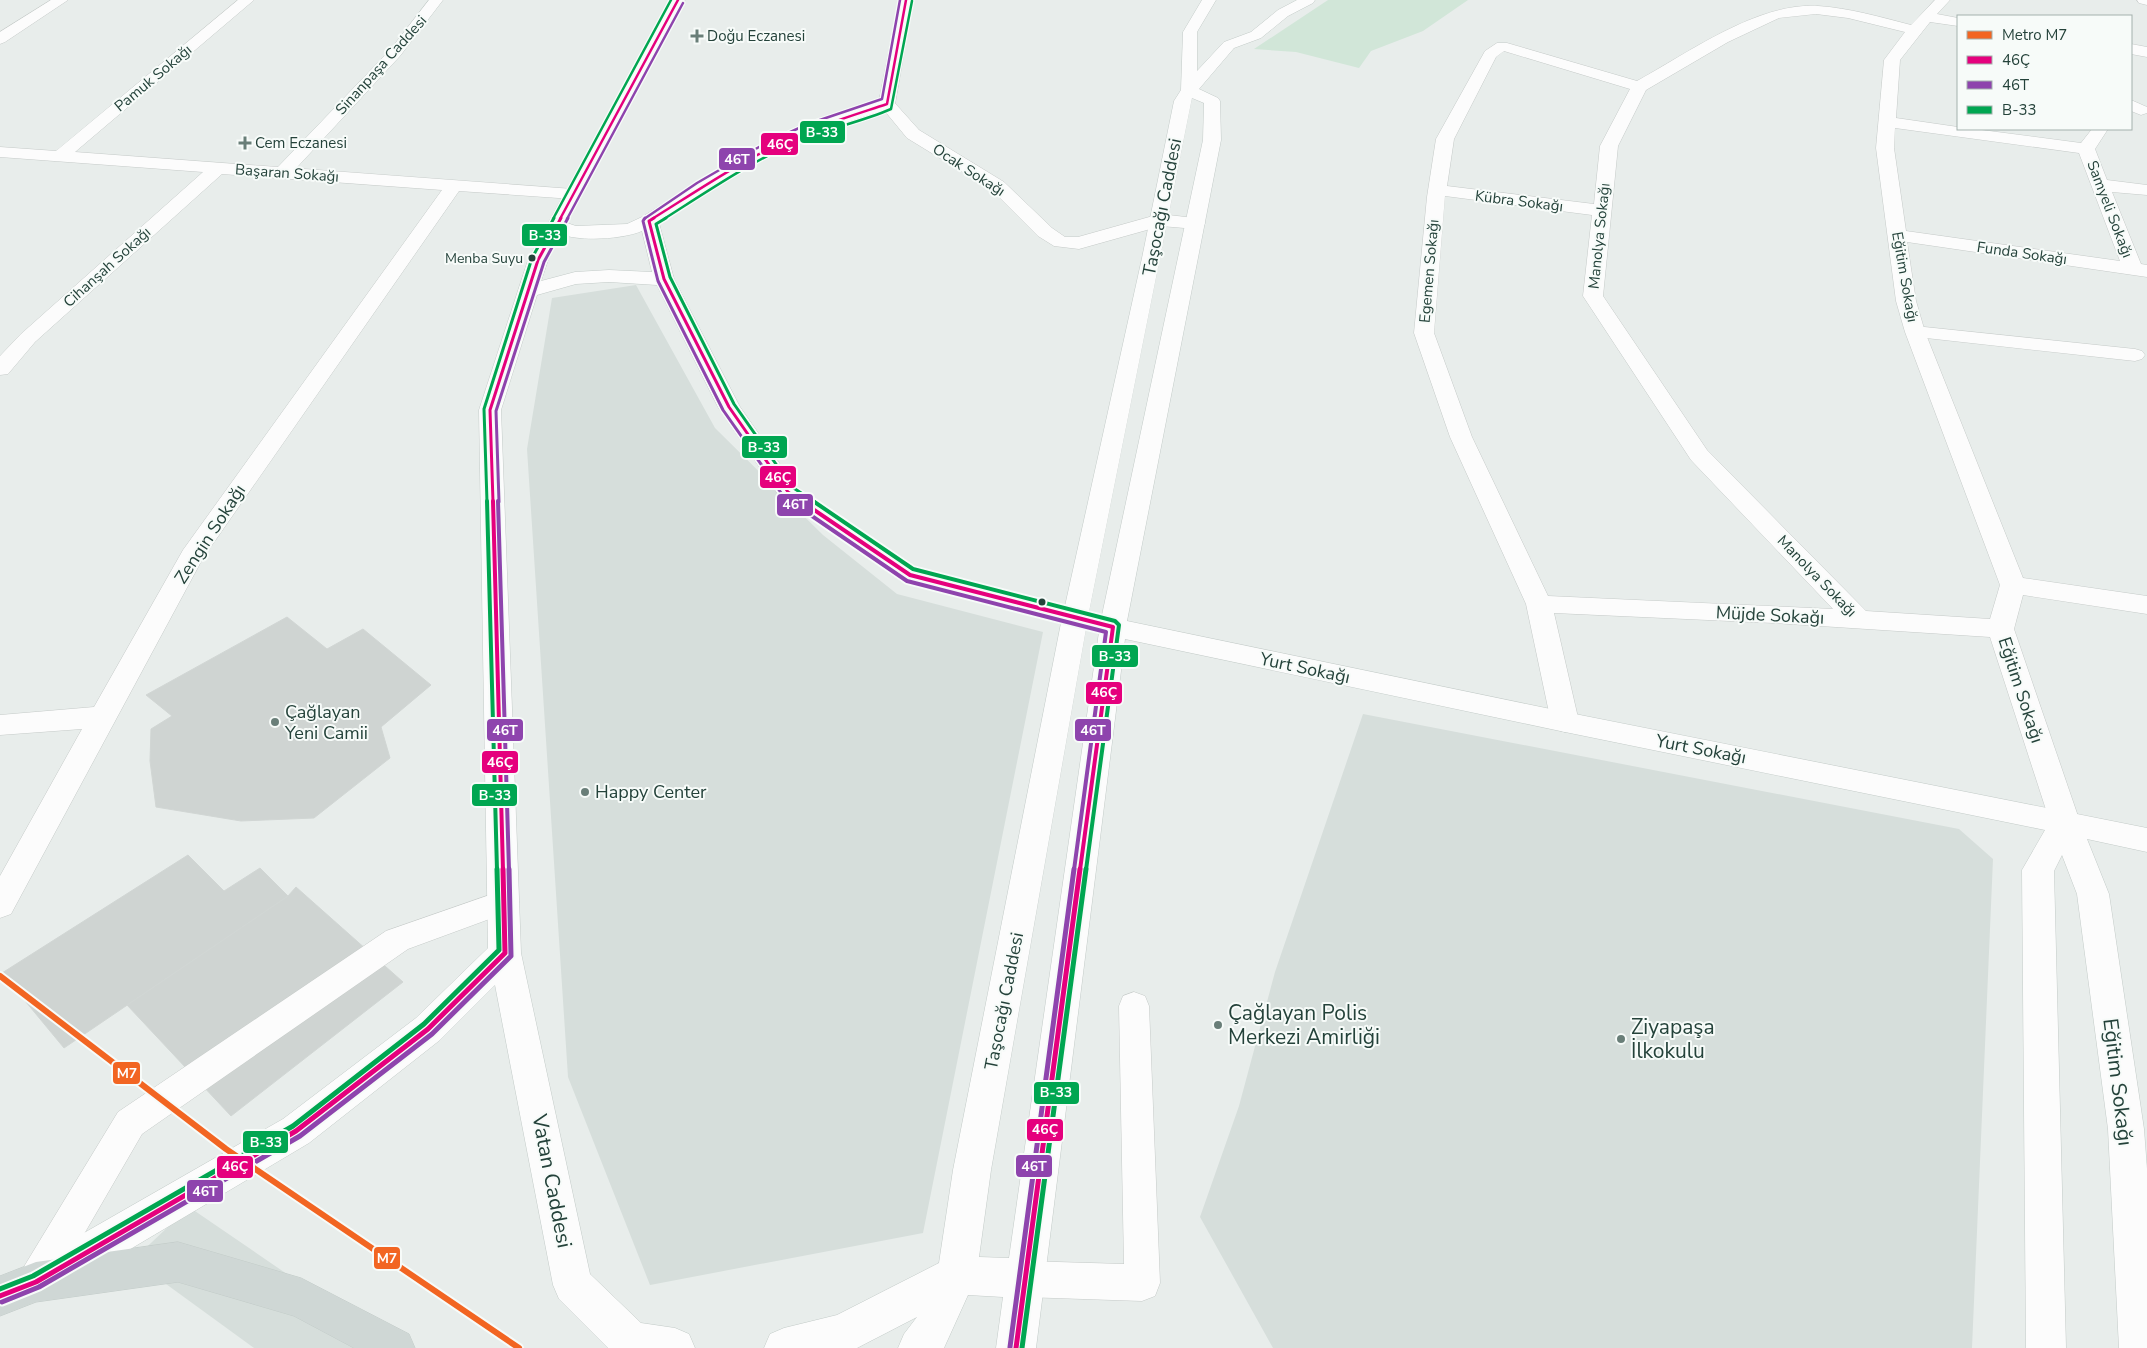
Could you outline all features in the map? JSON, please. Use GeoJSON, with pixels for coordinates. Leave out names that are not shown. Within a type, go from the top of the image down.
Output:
{"type":"FeatureCollection","features":[{"type":"Feature","properties":{"kind":"main road"},"geometry":{"type":"LineString","coordinates":[[0,1296],[36,1282],[178,1262],[301,1298],[395,1348]]}},
{"type":"Feature","properties":{"kind":"street"},"geometry":{"type":"LineString","coordinates":[[0,40],[61,0]]}},
{"type":"Feature","properties":{"kind":"street","name":"Pamuk Sokağı"},"geometry":{"type":"LineString","coordinates":[[60,156],[247,0]]}},
{"type":"Feature","properties":{"kind":"street","name":"Sinanpaşa Caddesi"},"geometry":{"type":"LineString","coordinates":[[282,172],[395,54],[436,0]]}},
{"type":"Feature","properties":{"kind":"street","name":"Vatan Caddesi"},"geometry":{"type":"LineString","coordinates":[[675,1348],[631,1342],[573,1285],[505,953],[490,410],[538,260],[678,0]]}},
{"type":"Feature","properties":{"kind":"street"},"geometry":{"type":"LineString","coordinates":[[557,225],[573,232],[630,229],[648,221],[729,171],[787,140],[829,123],[887,104],[906,0]]}},
{"type":"Feature","properties":{"kind":"street","name":"Taşocağı Caddesi"},"geometry":{"type":"LineString","coordinates":[[918,1348],[931,1332],[957,1276],[974,1160],[1075,618],[1160,220],[1182,101],[1189,90],[1190,32],[1209,0]]}},
{"type":"Feature","properties":{"kind":"street"},"geometry":{"type":"LineString","coordinates":[[1189,90],[1228,38],[1256,35],[1283,13],[1308,0]]}},
{"type":"Feature","properties":{"kind":"street"},"geometry":{"type":"LineString","coordinates":[[1807,0],[1848,14]]}},
{"type":"Feature","properties":{"kind":"street","name":"Eğitim Sokağı"},"geometry":{"type":"LineString","coordinates":[[1943,0],[1920,24],[1892,60],[1885,148],[1906,301],[1915,332],[2013,585],[2001,629],[2065,822],[2093,894],[2126,1129],[2139,1348]]}},
{"type":"Feature","properties":{"kind":"street"},"geometry":{"type":"LineString","coordinates":[[1640,87],[1723,39],[1776,14],[1816,10],[1920,24],[1957,22]]}},
{"type":"Feature","properties":{"kind":"street","name":"Egemen Sokağı"},"geometry":{"type":"LineString","coordinates":[[1565,722],[1539,604],[1462,437],[1424,334],[1437,190],[1445,139],[1490,54],[1502,46],[1640,87]]}},
{"type":"Feature","properties":{"kind":"street"},"geometry":{"type":"LineString","coordinates":[[2132,49],[2147,52]]}},
{"type":"Feature","properties":{"kind":"street","name":"Manolya Sokağı"},"geometry":{"type":"LineString","coordinates":[[1640,87],[1609,146],[1593,296],[1699,455],[1860,621]]}},
{"type":"Feature","properties":{"kind":"street","name":"Taşocağı Caddesi"},"geometry":{"type":"LineString","coordinates":[[1016,1348],[1113,627],[1212,140],[1212,101],[1189,90]]}},
{"type":"Feature","properties":{"kind":"street","name":"Ocak Sokağı"},"geometry":{"type":"LineString","coordinates":[[887,104],[913,134],[998,186],[1045,232],[1061,242],[1079,243],[1160,220],[1196,222]]}},
{"type":"Feature","properties":{"kind":"street"},"geometry":{"type":"LineString","coordinates":[[1887,122],[2086,149],[2100,130]]}},
{"type":"Feature","properties":{"kind":"street","name":"Samyeli Sokağı"},"geometry":{"type":"LineString","coordinates":[[2086,149],[2140,270]]}},
{"type":"Feature","properties":{"kind":"street","name":"Başaran Sokağı"},"geometry":{"type":"LineString","coordinates":[[0,152],[573,194]]}},
{"type":"Feature","properties":{"kind":"street","name":"Cihanşah Sokağı"},"geometry":{"type":"LineString","coordinates":[[0,369],[28,338],[218,168]]}},
{"type":"Feature","properties":{"kind":"street","name":"Zengin Sokağı"},"geometry":{"type":"LineString","coordinates":[[0,905],[192,556],[454,185]]}},
{"type":"Feature","properties":{"kind":"street"},"geometry":{"type":"LineString","coordinates":[[2101,185],[2147,190]]}},
{"type":"Feature","properties":{"kind":"street","name":"Kübra Sokağı"},"geometry":{"type":"LineString","coordinates":[[1437,190],[1602,211]]}},
{"type":"Feature","properties":{"kind":"street","name":"Yurt Sokağı"},"geometry":{"type":"LineString","coordinates":[[648,221],[664,279],[729,407],[788,492],[910,575],[1113,627],[1565,722],[2147,840]]}},
{"type":"Feature","properties":{"kind":"street","name":"Funda Sokağı"},"geometry":{"type":"LineString","coordinates":[[1897,235],[2140,270]]}},
{"type":"Feature","properties":{"kind":"street"},"geometry":{"type":"LineString","coordinates":[[528,291],[575,278],[609,276],[664,279]]}},
{"type":"Feature","properties":{"kind":"street"},"geometry":{"type":"LineString","coordinates":[[2013,585],[2147,605]]}},
{"type":"Feature","properties":{"kind":"street","name":"Müjde Sokağı"},"geometry":{"type":"LineString","coordinates":[[1539,604],[1774,614],[2001,629]]}},
{"type":"Feature","properties":{"kind":"street"},"geometry":{"type":"LineString","coordinates":[[0,724],[103,717]]}},
{"type":"Feature","properties":{"kind":"street"},"geometry":{"type":"LineString","coordinates":[[2046,1348],[2038,870],[2065,822]]}},
{"type":"Feature","properties":{"kind":"street"},"geometry":{"type":"LineString","coordinates":[[36,1282],[296,1131],[428,1029],[505,953]]}},
{"type":"Feature","properties":{"kind":"street"},"geometry":{"type":"LineString","coordinates":[[784,1348],[842,1334],[957,1276],[1024,1279]]}},
{"type":"Feature","properties":{"kind":"lane"},"geometry":{"type":"LineString","coordinates":[[1915,332],[2135,355]]}},
{"type":"Feature","properties":{"kind":"lane"},"geometry":{"type":"LineString","coordinates":[[36,1282],[130,1123],[397,940],[504,902]]}},
{"type":"Feature","properties":{"kind":"lane"},"geometry":{"type":"LineString","coordinates":[[1024,1279],[1142,1283],[1134,1006]]}},
{"type":"Feature","properties":{"kind":"shaded area"},"geometry":{"type":"Polygon","coordinates":[[[636,285],[715,428],[823,535],[897,594],[1043,632],[923,1233],[650,1285],[568,1077],[527,449],[552,298],[636,285]]]}},
{"type":"Feature","properties":{"kind":"shaded area","name":"Ziyapaşa İlkokulu"},"geometry":{"type":"Polygon","coordinates":[[[1363,714],[1959,829],[1993,859],[1972,1348],[1273,1348],[1200,1217],[1239,1106],[1275,972],[1363,714]]]}},
{"type":"Feature","properties":{"kind":"shaded area"},"geometry":{"type":"Polygon","coordinates":[[[189,1207],[395,1348],[254,1348],[133,1260],[189,1207]]]}},
{"type":"Feature","properties":{"kind":"green space"},"geometry":{"type":"Polygon","coordinates":[[[1328,0],[1468,0],[1423,31],[1371,51],[1359,68],[1296,52],[1254,49],[1328,0]]]}},
{"type":"Feature","properties":{"kind":"building","name":"Çağlayan Yeni Camii"},"geometry":{"type":"Polygon","coordinates":[[[287,617],[327,649],[363,629],[431,685],[381,727],[390,758],[314,818],[241,821],[156,807],[150,761],[151,729],[172,716],[146,695],[287,617]]]}},
{"type":"Feature","properties":{"kind":"building"},"geometry":{"type":"Polygon","coordinates":[[[188,855],[224,891],[260,868],[288,896],[64,1048],[2,973],[188,855]]]}},
{"type":"Feature","properties":{"kind":"building"},"geometry":{"type":"Polygon","coordinates":[[[296,887],[403,982],[231,1116],[127,1005],[288,896],[296,887]]]}},
{"type":"Feature","properties":{"kind":"metro line","name":"M7"},"geometry":{"type":"LineString","coordinates":[[0,976],[226,1149],[519,1348]]}},
{"type":"Feature","properties":{"kind":"transit line","name":"B-33"},"geometry":{"type":"LineString","coordinates":[[0,1289],[33,1276],[293,1126],[424,1024],[499,950],[484,409],[532,258],[671,0]]}},
{"type":"Feature","properties":{"kind":"transit line","name":"46Ç"},"geometry":{"type":"LineString","coordinates":[[0,1296],[36,1282],[296,1131],[428,1029],[505,953],[490,410],[538,260],[678,0]]}},
{"type":"Feature","properties":{"kind":"transit line","name":"46T"},"geometry":{"type":"LineString","coordinates":[[900,0],[882,99],[808,124],[766,143],[697,183],[646,216],[643,221],[658,281],[723,410],[784,497],[907,581],[1106,632],[1010,1347]]}},
{"type":"Feature","properties":{"kind":"transit line","name":"46Ç"},"geometry":{"type":"LineString","coordinates":[[906,0],[887,104],[824,125],[787,140],[734,168],[649,221],[664,279],[729,407],[788,492],[910,575],[1113,627],[1016,1348]]}},
{"type":"Feature","properties":{"kind":"transit line","name":"B-33"},"geometry":{"type":"LineString","coordinates":[[912,1],[891,109],[801,140],[763,158],[656,224],[670,277],[734,404],[792,487],[913,569],[1115,621],[1119,625],[1022,1348]]}},
{"type":"Feature","properties":{"kind":"transit line","name":"46T"},"geometry":{"type":"LineString","coordinates":[[2,1302],[39,1287],[300,1136],[432,1034],[511,956],[496,411],[544,262],[683,3]]}},
{"type":"Feature","properties":{"kind":"place","name":"Doğu Eczanesi"},"geometry":{"type":"Point","coordinates":[697,36]}},
{"type":"Feature","properties":{"kind":"place","name":"Cem Eczanesi"},"geometry":{"type":"Point","coordinates":[245,143]}},
{"type":"Feature","properties":{"kind":"place","name":"Menba Suyu"},"geometry":{"type":"Point","coordinates":[532,258]}},
{"type":"Feature","properties":{"kind":"place","name":"Çağlayan Yeni Camii"},"geometry":{"type":"Point","coordinates":[275,722]}},
{"type":"Feature","properties":{"kind":"place","name":"Happy Center"},"geometry":{"type":"Point","coordinates":[585,792]}},
{"type":"Feature","properties":{"kind":"place","name":"Çağlayan Polis Merkezi Amirliği"},"geometry":{"type":"Point","coordinates":[1218,1025]}},
{"type":"Feature","properties":{"kind":"place","name":"Ziyapaşa İlkokulu"},"geometry":{"type":"Point","coordinates":[1621,1039]}}]}
